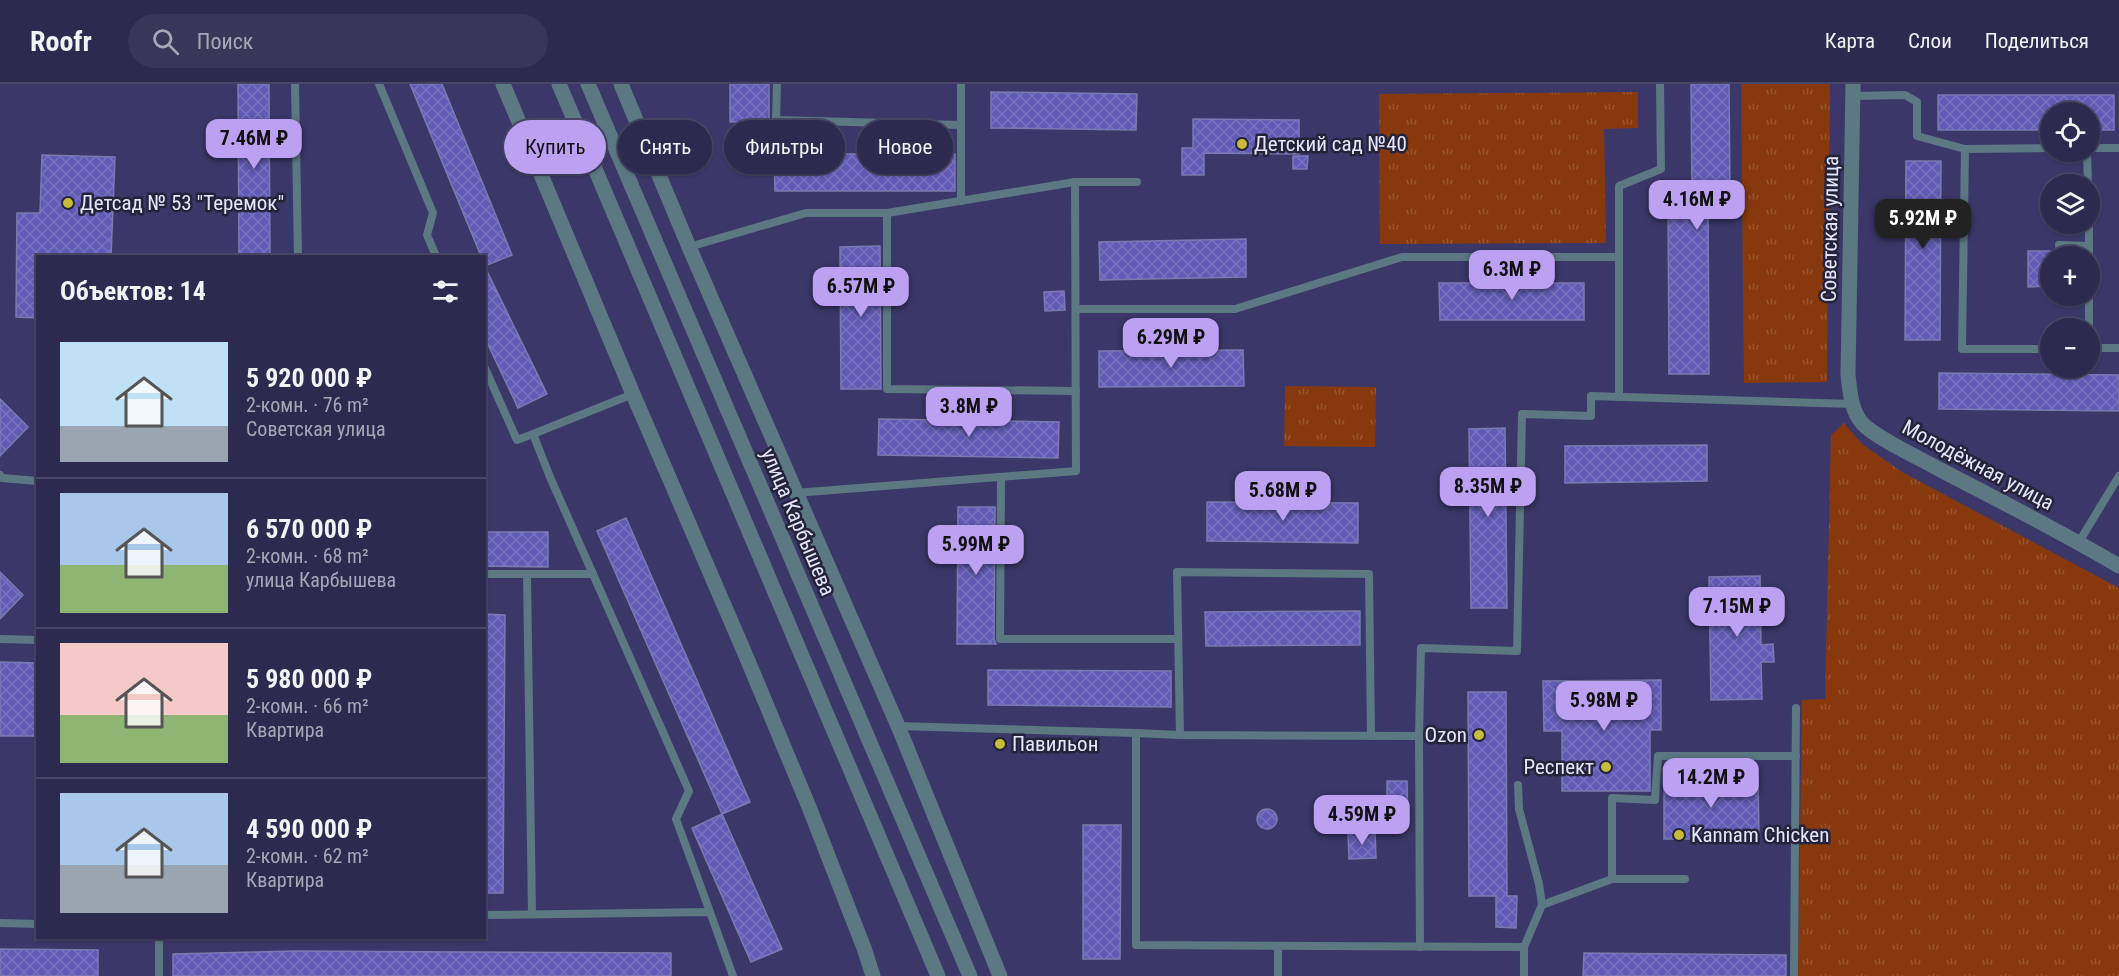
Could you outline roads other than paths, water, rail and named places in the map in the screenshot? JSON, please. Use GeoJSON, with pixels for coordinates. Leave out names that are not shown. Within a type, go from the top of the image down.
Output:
{"type":"FeatureCollection","features":[{"type":"Feature","properties":{"kind":"street"},"geometry":{"type":"LineString","coordinates":[[503,84],[751,667],[826,850],[873,976]]}},
{"type":"Feature","properties":{"kind":"street"},"geometry":{"type":"LineString","coordinates":[[559,84],[938,976]]}},
{"type":"Feature","properties":{"kind":"street","name":"улица Карбышева"},"geometry":{"type":"LineString","coordinates":[[588,84],[970,976]]}},
{"type":"Feature","properties":{"kind":"street","name":"улица Карбышева"},"geometry":{"type":"LineString","coordinates":[[621,84],[795,493],[898,726],[1000,976]]}},
{"type":"Feature","properties":{"kind":"street","name":"Советская улица"},"geometry":{"type":"LineString","coordinates":[[1848,375],[1853,90]]}},
{"type":"Feature","properties":{"kind":"street","name":"Молодёжная улица"},"geometry":{"type":"LineString","coordinates":[[1848,375],[1852,404],[1861,423],[1873,432],[2079,542],[2119,566]]}},
{"type":"Feature","properties":{"kind":"lane"},"geometry":{"type":"LineString","coordinates":[[295,84],[298,255]]}},
{"type":"Feature","properties":{"kind":"lane"},"geometry":{"type":"LineString","coordinates":[[379,84],[433,213],[427,235],[436,255]]}},
{"type":"Feature","properties":{"kind":"lane"},"geometry":{"type":"LineString","coordinates":[[777,84],[777,120],[961,125]]}},
{"type":"Feature","properties":{"kind":"lane"},"geometry":{"type":"LineString","coordinates":[[961,84],[961,201]]}},
{"type":"Feature","properties":{"kind":"lane"},"geometry":{"type":"LineString","coordinates":[[1619,397],[1619,186],[1660,169],[1660,84]]}},
{"type":"Feature","properties":{"kind":"lane"},"geometry":{"type":"LineString","coordinates":[[1905,95],[1906,84]]}},
{"type":"Feature","properties":{"kind":"lane"},"geometry":{"type":"LineString","coordinates":[[1853,90],[1905,95],[1917,102],[1917,136],[1965,149],[2040,148]]}},
{"type":"Feature","properties":{"kind":"lane"},"geometry":{"type":"LineString","coordinates":[[2100,149],[2119,148]]}},
{"type":"Feature","properties":{"kind":"lane"},"geometry":{"type":"LineString","coordinates":[[1965,149],[1962,349],[2040,349]]}},
{"type":"Feature","properties":{"kind":"lane"},"geometry":{"type":"LineString","coordinates":[[689,247],[806,213],[887,213],[1075,182],[1137,182]]}},
{"type":"Feature","properties":{"kind":"lane"},"geometry":{"type":"LineString","coordinates":[[795,493],[1076,471],[1075,182]]}},
{"type":"Feature","properties":{"kind":"lane"},"geometry":{"type":"LineString","coordinates":[[887,213],[887,389],[1076,391]]}},
{"type":"Feature","properties":{"kind":"lane"},"geometry":{"type":"LineString","coordinates":[[2059,246],[2089,246],[2089,234]]}},
{"type":"Feature","properties":{"kind":"lane"},"geometry":{"type":"LineString","coordinates":[[1076,309],[1235,309],[1402,256],[1619,257]]}},
{"type":"Feature","properties":{"kind":"lane"},"geometry":{"type":"LineString","coordinates":[[2100,348],[2119,348]]}},
{"type":"Feature","properties":{"kind":"lane"},"geometry":{"type":"LineString","coordinates":[[486,370],[517,440],[633,394]]}},
{"type":"Feature","properties":{"kind":"lane"},"geometry":{"type":"LineString","coordinates":[[1420,946],[1421,648],[1517,651],[1522,414],[1591,416],[1591,396],[1852,404]]}},
{"type":"Feature","properties":{"kind":"lane"},"geometry":{"type":"LineString","coordinates":[[533,434],[549,477],[689,791],[676,819],[733,976]]}},
{"type":"Feature","properties":{"kind":"lane"},"geometry":{"type":"LineString","coordinates":[[0,476],[36,481]]}},
{"type":"Feature","properties":{"kind":"lane"},"geometry":{"type":"LineString","coordinates":[[2079,542],[2119,476]]}},
{"type":"Feature","properties":{"kind":"lane"},"geometry":{"type":"LineString","coordinates":[[1001,478],[1000,639],[1178,639]]}},
{"type":"Feature","properties":{"kind":"lane"},"geometry":{"type":"LineString","coordinates":[[1180,735],[1177,572],[1369,574],[1371,736]]}},
{"type":"Feature","properties":{"kind":"lane"},"geometry":{"type":"LineString","coordinates":[[486,574],[593,574]]}},
{"type":"Feature","properties":{"kind":"lane"},"geometry":{"type":"LineString","coordinates":[[527,574],[532,914]]}},
{"type":"Feature","properties":{"kind":"lane"},"geometry":{"type":"LineString","coordinates":[[0,639],[36,640]]}},
{"type":"Feature","properties":{"kind":"lane"},"geometry":{"type":"LineString","coordinates":[[1794,976],[1796,708]]}},
{"type":"Feature","properties":{"kind":"lane"},"geometry":{"type":"LineString","coordinates":[[898,726],[1180,735],[1419,736]]}},
{"type":"Feature","properties":{"kind":"lane"},"geometry":{"type":"LineString","coordinates":[[1136,733],[1136,945],[1524,947]]}},
{"type":"Feature","properties":{"kind":"lane"},"geometry":{"type":"LineString","coordinates":[[1612,879],[1612,798],[1655,800],[1658,756],[1796,756]]}},
{"type":"Feature","properties":{"kind":"lane"},"geometry":{"type":"LineString","coordinates":[[1518,785],[1519,809],[1539,884],[1542,905],[1524,947],[1524,976]]}},
{"type":"Feature","properties":{"kind":"lane"},"geometry":{"type":"LineString","coordinates":[[1542,905],[1612,879],[1685,879]]}},
{"type":"Feature","properties":{"kind":"lane"},"geometry":{"type":"LineString","coordinates":[[486,915],[710,912]]}},
{"type":"Feature","properties":{"kind":"lane"},"geometry":{"type":"LineString","coordinates":[[0,923],[36,924]]}},
{"type":"Feature","properties":{"kind":"lane"},"geometry":{"type":"LineString","coordinates":[[159,939],[159,976]]}},
{"type":"Feature","properties":{"kind":"lane"},"geometry":{"type":"LineString","coordinates":[[1278,946],[1278,976]]}},
{"type":"Feature","properties":{"kind":"place","name":"Детский сад №40"},"geometry":{"type":"Point","coordinates":[1242,144]}},
{"type":"Feature","properties":{"kind":"place","name":"Детсад № 53 \"Теремок\""},"geometry":{"type":"Point","coordinates":[68,203]}},
{"type":"Feature","properties":{"kind":"place","name":"Ozon"},"geometry":{"type":"Point","coordinates":[1479,735]}},
{"type":"Feature","properties":{"kind":"place","name":"Павильон"},"geometry":{"type":"Point","coordinates":[1000,744]}},
{"type":"Feature","properties":{"kind":"place","name":"Респект"},"geometry":{"type":"Point","coordinates":[1606,767]}},
{"type":"Feature","properties":{"kind":"place","name":"Kannam Chicken"},"geometry":{"type":"Point","coordinates":[1679,835]}}]}
